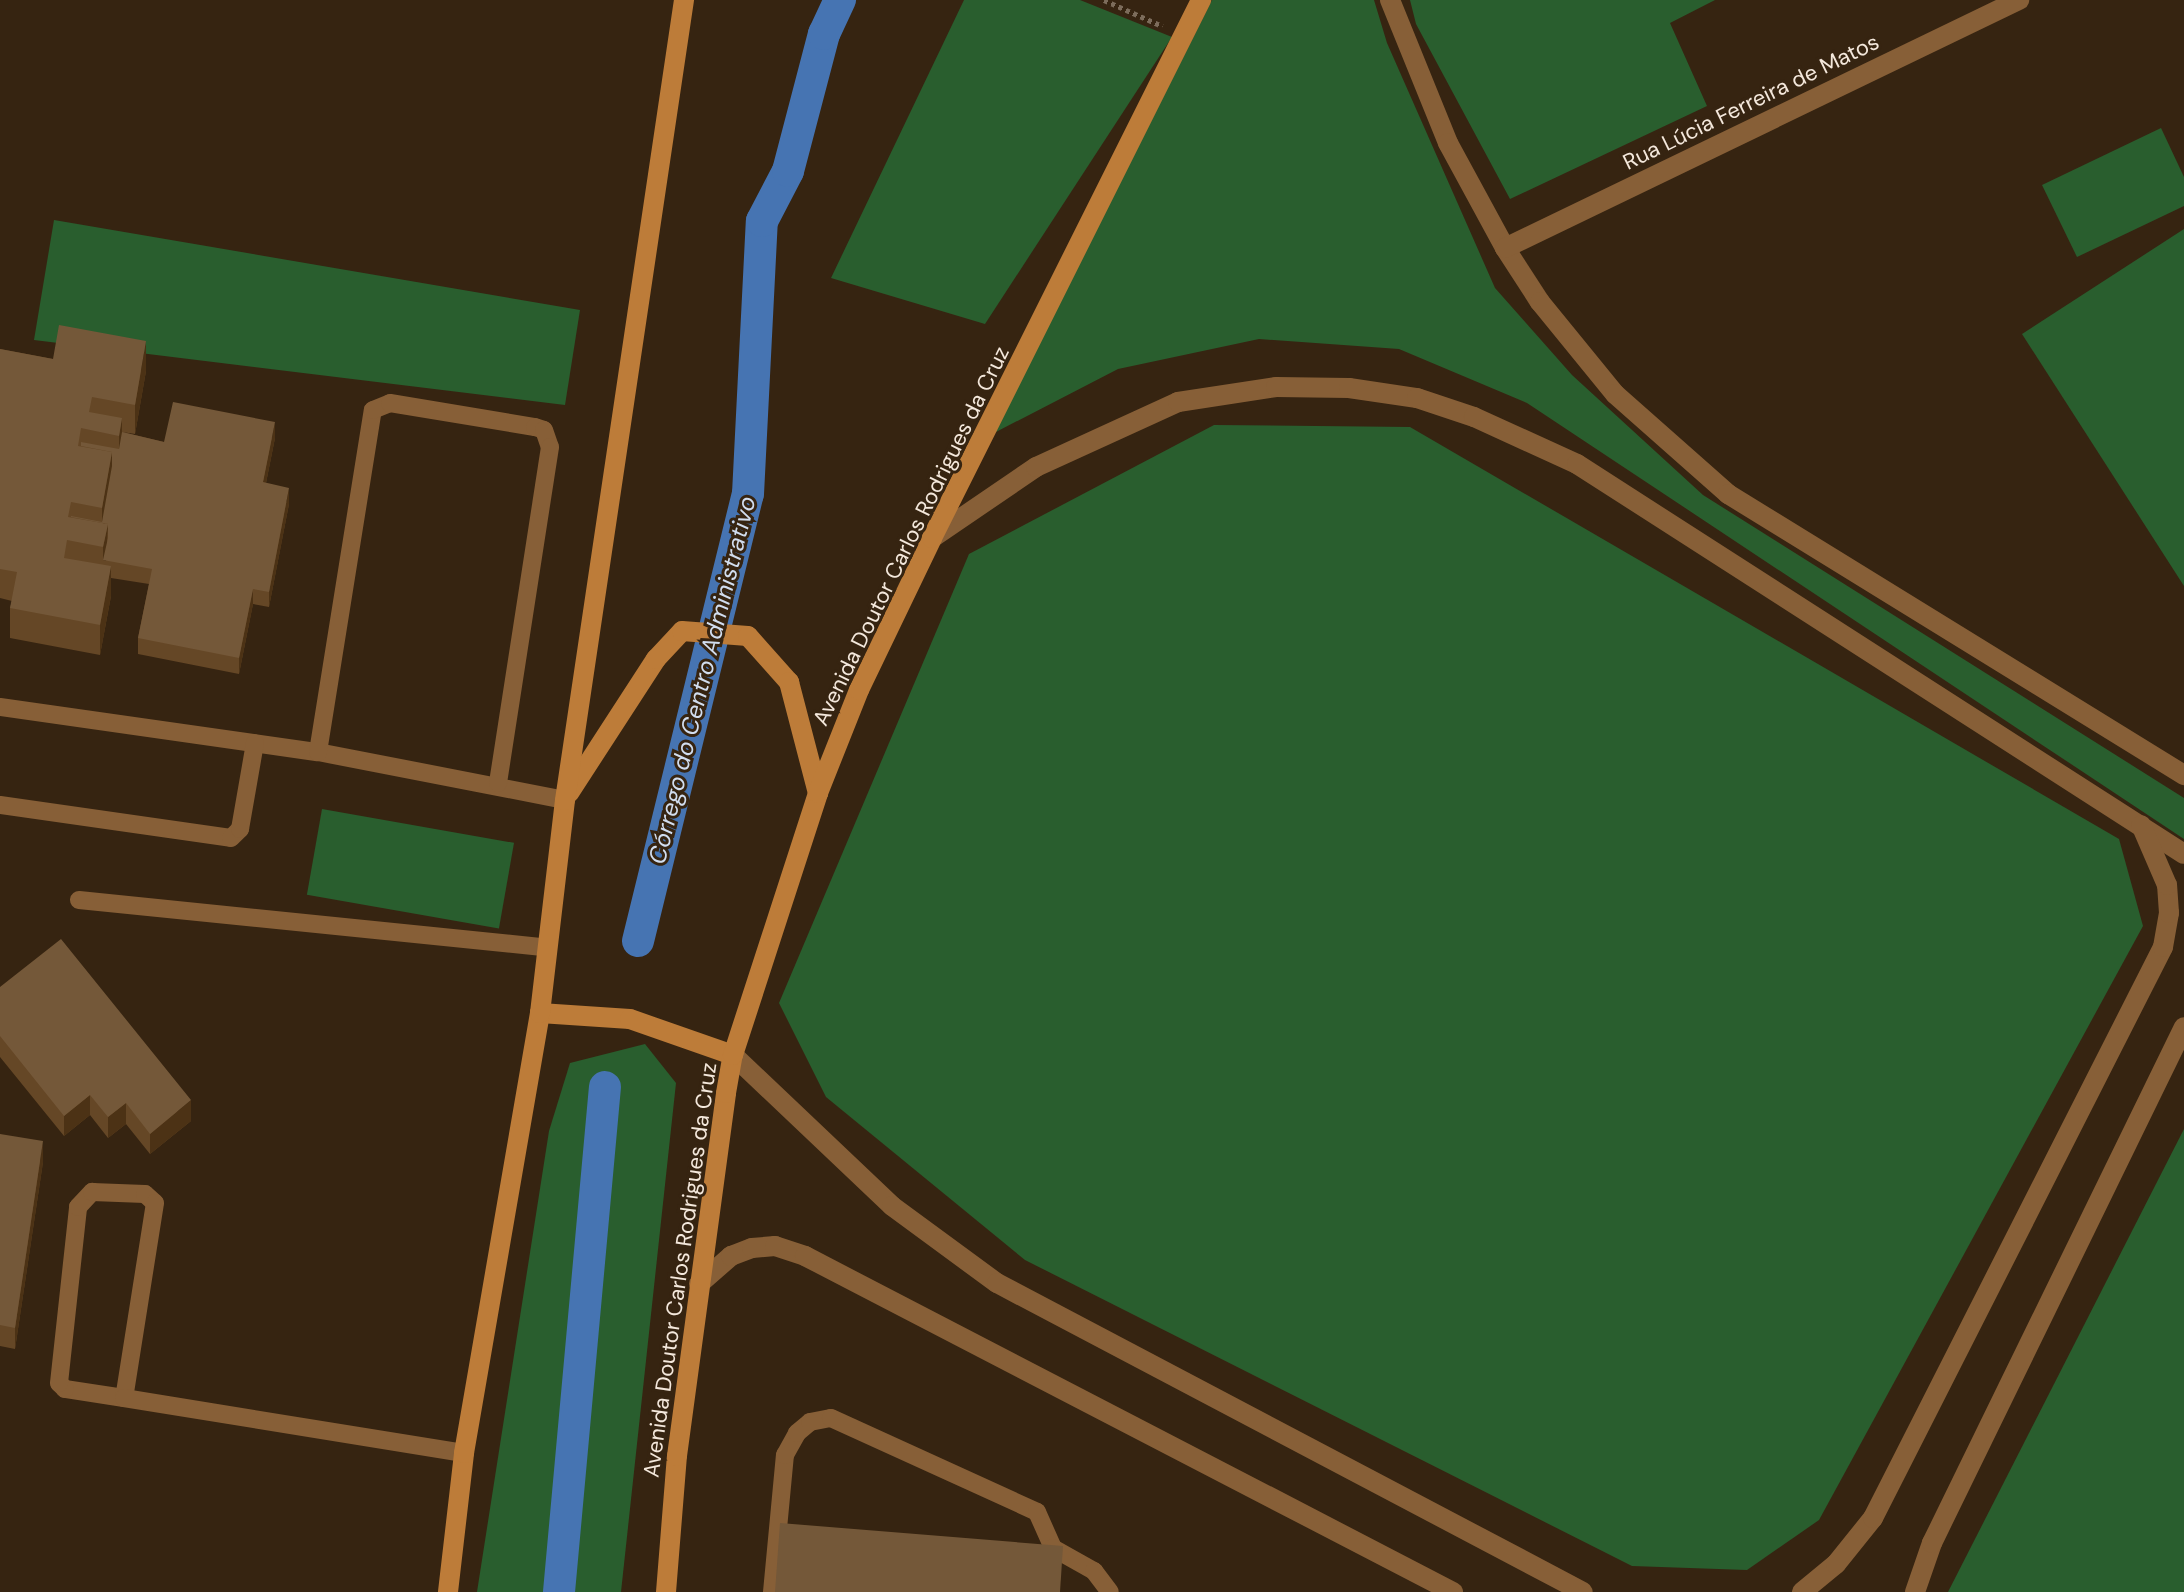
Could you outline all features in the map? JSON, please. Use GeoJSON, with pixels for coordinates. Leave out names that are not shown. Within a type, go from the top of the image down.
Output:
{"type":"FeatureCollection","features":[{"type":"Feature","properties":{"kind":"main road"},"geometry":{"type":"LineString","coordinates":[[448,1592],[464,1453],[540,1013],[565,800],[684,0]]}},
{"type":"Feature","properties":{"kind":"main road","name":"Avenida Doutor Carlos Rodrigues da Cruz"},"geometry":{"type":"LineString","coordinates":[[666,1592],[699,1284],[733,1055],[818,793],[859,690],[932,538],[1201,0]]}},
{"type":"Feature","properties":{"kind":"main road"},"geometry":{"type":"LineString","coordinates":[[565,800],[656,659],[682,631],[748,636],[789,682],[818,793]]}},
{"type":"Feature","properties":{"kind":"main road"},"geometry":{"type":"LineString","coordinates":[[540,1013],[630,1019],[733,1055]]}},
{"type":"Feature","properties":{"kind":"street"},"geometry":{"type":"LineString","coordinates":[[1390,0],[1448,143],[1505,248],[1540,302],[1615,394],[1728,494],[2184,775]]}},
{"type":"Feature","properties":{"kind":"street","name":"Rua Lúcia Ferreira de Matos"},"geometry":{"type":"LineString","coordinates":[[1505,248],[2019,0]]}},
{"type":"Feature","properties":{"kind":"street"},"geometry":{"type":"LineString","coordinates":[[932,538],[1036,467],[1178,402],[1276,387],[1349,388],[1417,398],[1474,417],[1577,464],[2184,854]]}},
{"type":"Feature","properties":{"kind":"street"},"geometry":{"type":"LineString","coordinates":[[1802,1592],[1836,1564],[1873,1518],[2163,947],[2169,913],[2167,885],[2141,825]]}},
{"type":"Feature","properties":{"kind":"street"},"geometry":{"type":"LineString","coordinates":[[1915,1592],[1932,1543],[2184,1027]]}},
{"type":"Feature","properties":{"kind":"street"},"geometry":{"type":"LineString","coordinates":[[733,1055],[892,1206],[997,1283],[1583,1592]]}},
{"type":"Feature","properties":{"kind":"street"},"geometry":{"type":"LineString","coordinates":[[699,1284],[731,1256],[752,1248],[775,1246],[805,1256],[1453,1592]]}},
{"type":"Feature","properties":{"kind":"lane"},"geometry":{"type":"LineString","coordinates":[[318,752],[373,410],[390,403],[535,427],[544,430],[550,447],[498,783]]}},
{"type":"Feature","properties":{"kind":"lane"},"geometry":{"type":"LineString","coordinates":[[0,707],[318,752],[498,783],[565,800]]}},
{"type":"Feature","properties":{"kind":"lane"},"geometry":{"type":"LineString","coordinates":[[0,805],[231,838],[240,829],[255,743]]}},
{"type":"Feature","properties":{"kind":"lane"},"geometry":{"type":"LineString","coordinates":[[79,900],[548,948]]}},
{"type":"Feature","properties":{"kind":"lane"},"geometry":{"type":"LineString","coordinates":[[124,1398],[155,1203],[145,1194],[92,1192],[78,1207],[59,1383],[65,1389],[464,1453]]}},
{"type":"Feature","properties":{"kind":"lane"},"geometry":{"type":"LineString","coordinates":[[772,1592],[785,1455],[797,1433],[810,1422],[831,1418],[1037,1512],[1053,1548],[1094,1571],[1110,1592]]}},
{"type":"Feature","properties":{"kind":"path"},"geometry":{"type":"LineString","coordinates":[[1104,0],[1165,27],[1172,37]]}},
{"type":"Feature","properties":{"kind":"green space"},"geometry":{"type":"Polygon","coordinates":[[[964,0],[1080,0],[1172,37],[985,324],[831,278],[964,0]]]}},
{"type":"Feature","properties":{"kind":"green space"},"geometry":{"type":"Polygon","coordinates":[[[1212,0],[1374,0],[1387,43],[1495,288],[1572,375],[1703,495],[2184,798],[2184,839],[1527,403],[1399,349],[1259,339],[1118,369],[994,433],[1212,0]]]}},
{"type":"Feature","properties":{"kind":"green space"},"geometry":{"type":"Polygon","coordinates":[[[1410,0],[1715,0],[1670,23],[1707,106],[1510,199],[1416,24],[1410,0]]]}},
{"type":"Feature","properties":{"kind":"green space"},"geometry":{"type":"Polygon","coordinates":[[[2161,128],[2184,177],[2184,206],[2077,257],[2042,185],[2161,128]]]}},
{"type":"Feature","properties":{"kind":"green space"},"geometry":{"type":"Polygon","coordinates":[[[54,220],[580,310],[565,405],[34,340],[54,220]]]}},
{"type":"Feature","properties":{"kind":"green space"},"geometry":{"type":"Polygon","coordinates":[[[2184,229],[2184,586],[2022,334],[2184,229]]]}},
{"type":"Feature","properties":{"kind":"green space"},"geometry":{"type":"Polygon","coordinates":[[[1214,425],[1410,427],[2119,839],[2143,926],[1819,1520],[1747,1570],[1632,1566],[1025,1260],[826,1097],[779,1003],[969,554],[1214,425]]]}},
{"type":"Feature","properties":{"kind":"green space"},"geometry":{"type":"Polygon","coordinates":[[[322,809],[514,843],[499,929],[307,895],[322,809]]]}},
{"type":"Feature","properties":{"kind":"green space"},"geometry":{"type":"Polygon","coordinates":[[[645,1044],[676,1083],[621,1592],[477,1592],[549,1131],[570,1063],[645,1044]]]}},
{"type":"Feature","properties":{"kind":"green space"},"geometry":{"type":"Polygon","coordinates":[[[2184,1129],[2184,1592],[1948,1592],[2184,1129]]]}},
{"type":"Feature","properties":{"kind":"building"},"geometry":{"type":"Polygon","coordinates":[[[59,325],[146,341],[135,405],[92,397],[89,412],[122,418],[119,436],[81,428],[78,446],[112,452],[102,508],[71,502],[68,517],[108,524],[103,547],[67,540],[64,558],[111,566],[100,625],[10,608],[17,572],[0,569],[0,349],[53,359],[59,325]]]}},
{"type":"Feature","properties":{"kind":"building"},"geometry":{"type":"Polygon","coordinates":[[[173,402],[275,422],[263,482],[289,488],[269,592],[253,589],[239,658],[138,638],[152,569],[103,560],[108,524],[71,517],[102,522],[112,466],[112,452],[81,446],[81,442],[119,449],[122,432],[164,442],[173,402]]]}},
{"type":"Feature","properties":{"kind":"building"},"geometry":{"type":"Polygon","coordinates":[[[61,939],[191,1100],[150,1134],[126,1103],[108,1117],[90,1095],[64,1116],[0,1036],[0,987],[61,939]]]}},
{"type":"Feature","properties":{"kind":"building"},"geometry":{"type":"Polygon","coordinates":[[[0,1134],[43,1141],[15,1328],[0,1325],[0,1134]]]}},
{"type":"Feature","properties":{"kind":"building"},"geometry":{"type":"Polygon","coordinates":[[[780,1523],[1063,1546],[1060,1592],[775,1592],[780,1523]]]}},
{"type":"Feature","properties":{"kind":"waterway","name":"Córrego do Centro Administrativo"},"geometry":{"type":"LineString","coordinates":[[638,941],[748,494],[762,221],[788,171],[824,34],[840,0]]}},
{"type":"Feature","properties":{"kind":"waterway"},"geometry":{"type":"LineString","coordinates":[[559,1592],[605,1087]]}}]}
